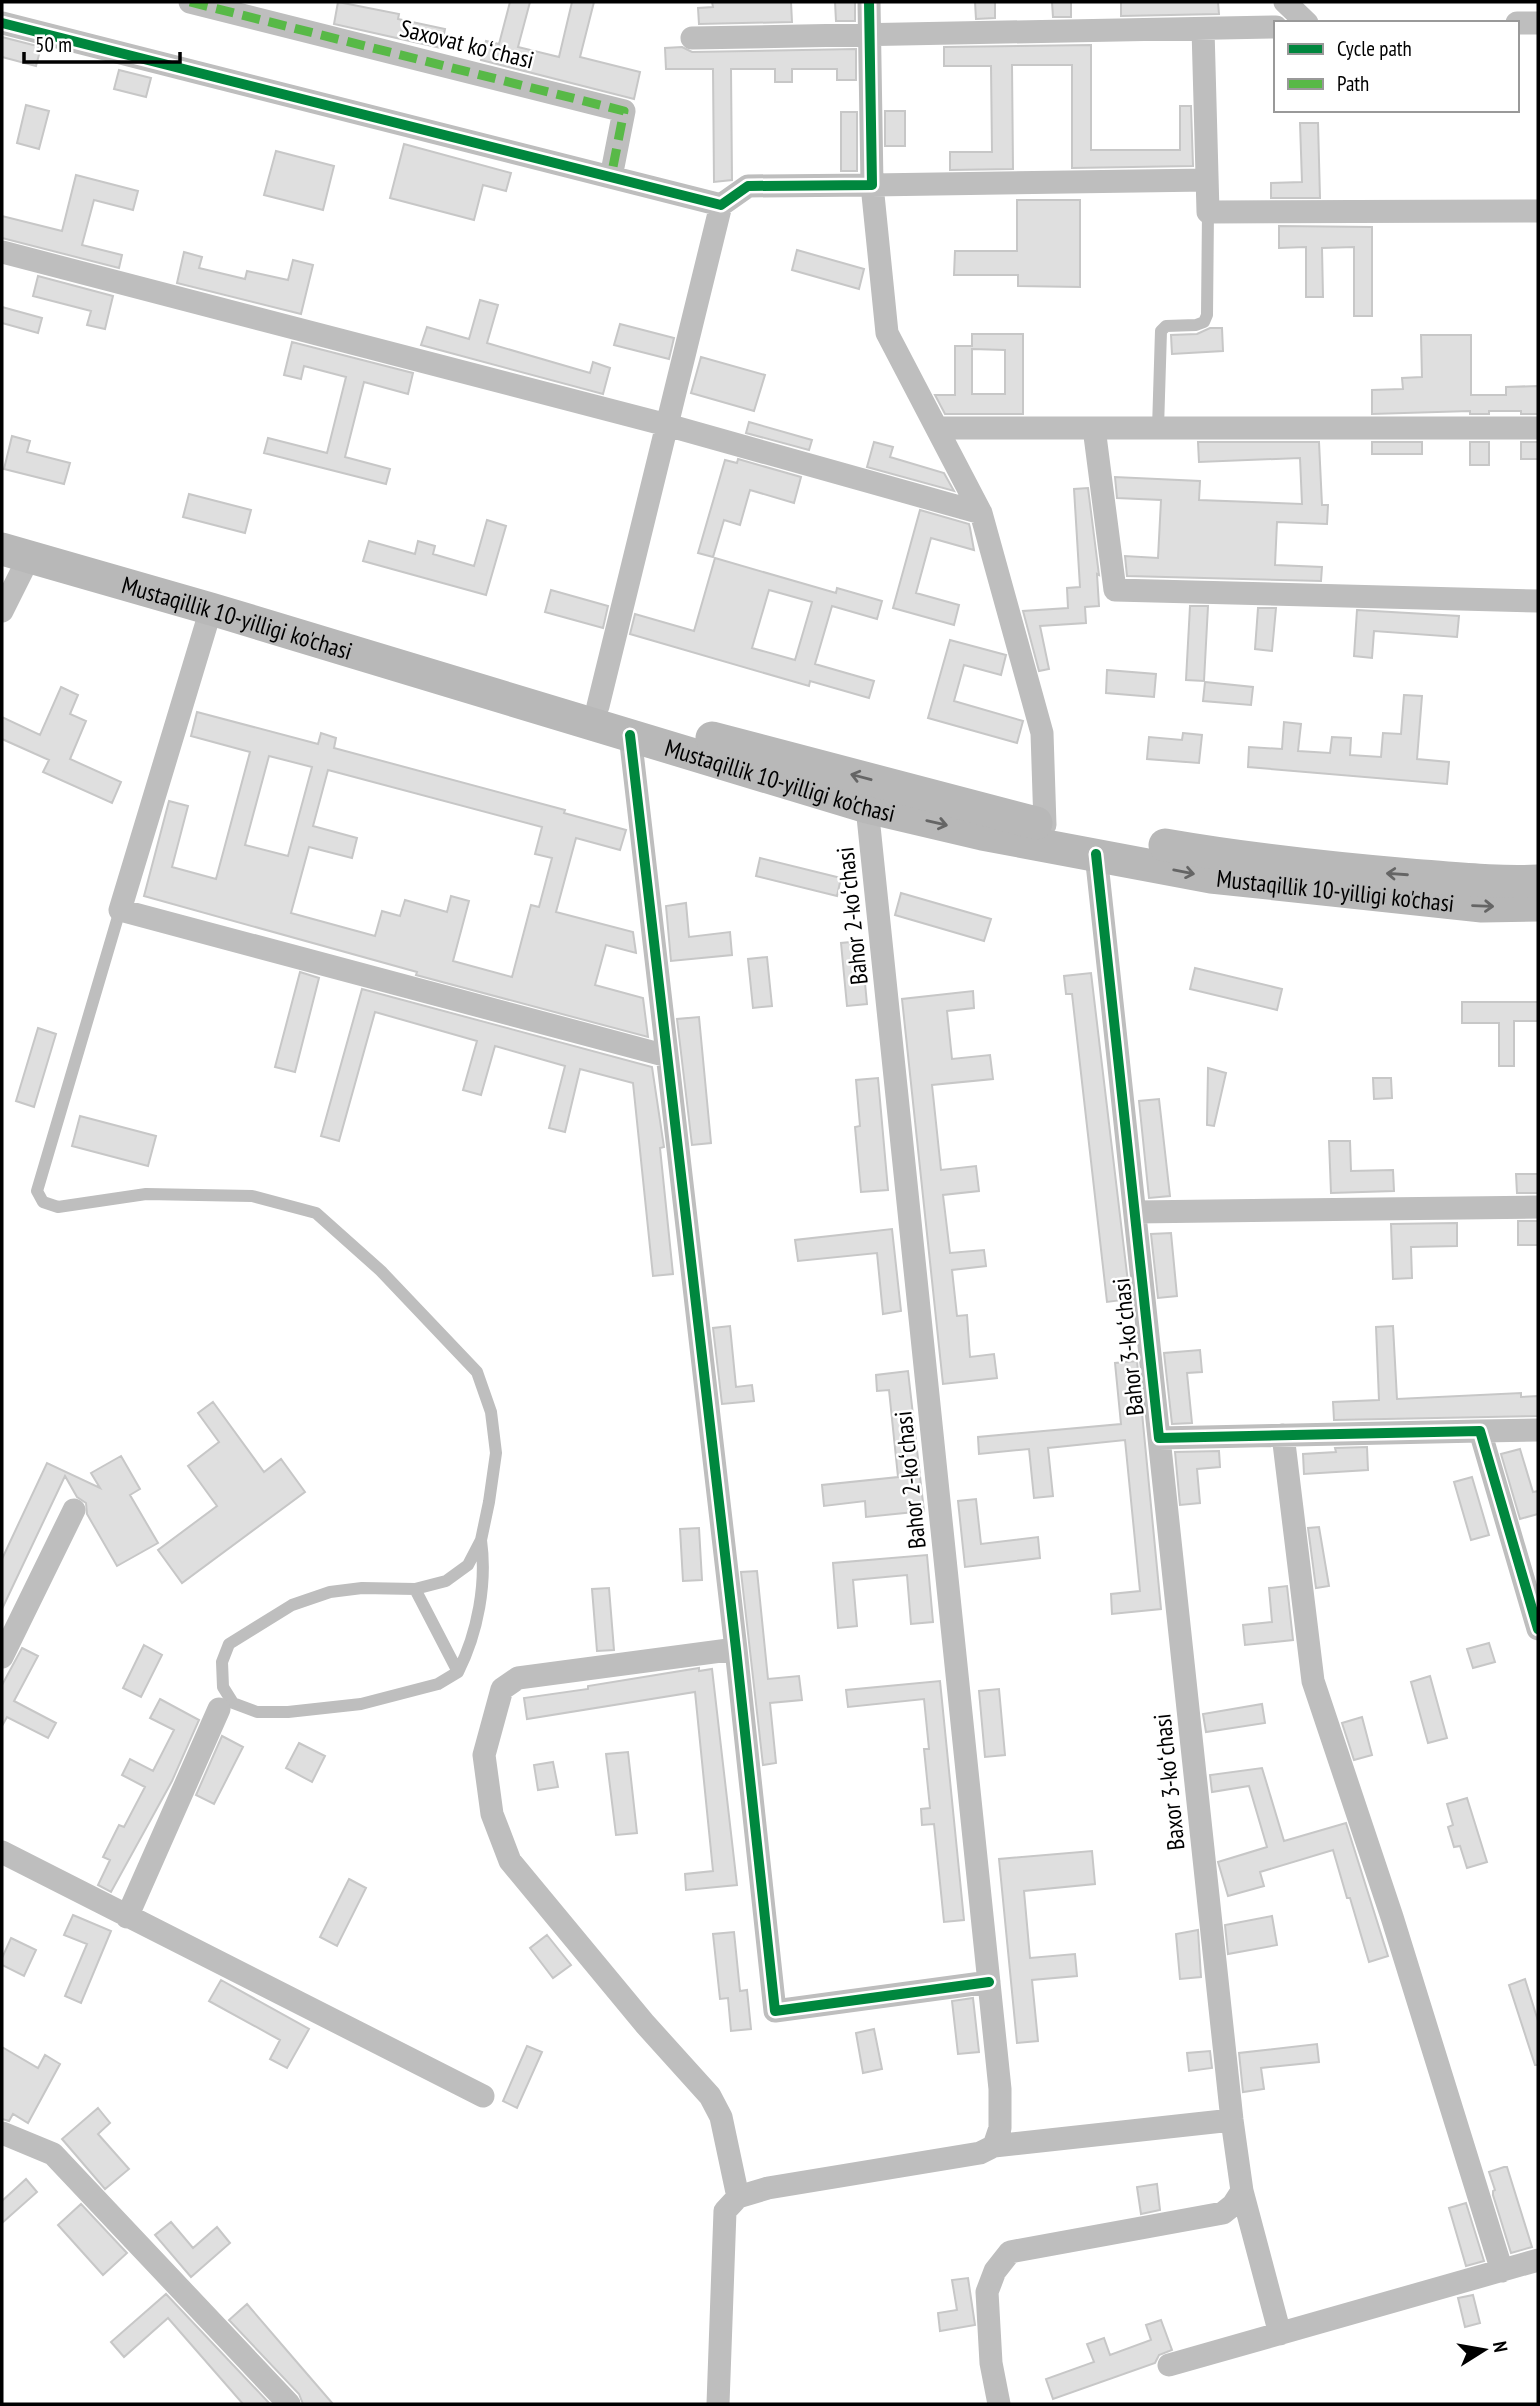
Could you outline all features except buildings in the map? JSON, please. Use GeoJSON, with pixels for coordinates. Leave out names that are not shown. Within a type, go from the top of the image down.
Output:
{"type":"FeatureCollection","features":[{"type":"Feature","properties":{"kind":"main road","name":"Mustaqillik 10-yilligi ko'chasi"},"geometry":{"type":"LineString","coordinates":[[2,525],[598,706],[1045,825],[1232,857],[1357,871],[1506,882],[1538,881]]}},
{"type":"Feature","properties":{"kind":"main road","name":"Mustaqillik 10-yilligi ko'chasi"},"geometry":{"type":"LineString","coordinates":[[15,553],[211,609],[867,807],[982,834],[1211,877],[1482,906],[1538,905]]}},
{"type":"Feature","properties":{"kind":"street","name":"Saxovat koʻchasi"},"geometry":{"type":"LineString","coordinates":[[190,2],[624,111],[611,177]]}},
{"type":"Feature","properties":{"kind":"street"},"geometry":{"type":"LineString","coordinates":[[869,2],[872,185],[887,333],[981,513],[1042,733],[1045,825]]}},
{"type":"Feature","properties":{"kind":"street"},"geometry":{"type":"LineString","coordinates":[[1285,2],[1305,21]]}},
{"type":"Feature","properties":{"kind":"street"},"geometry":{"type":"LineString","coordinates":[[2,23],[721,205]]}},
{"type":"Feature","properties":{"kind":"street"},"geometry":{"type":"LineString","coordinates":[[1519,23],[1538,23]]}},
{"type":"Feature","properties":{"kind":"street"},"geometry":{"type":"LineString","coordinates":[[692,38],[1274,27]]}},
{"type":"Feature","properties":{"kind":"street"},"geometry":{"type":"LineString","coordinates":[[1203,29],[1208,212],[1538,211]]}},
{"type":"Feature","properties":{"kind":"street"},"geometry":{"type":"LineString","coordinates":[[598,706],[721,205],[748,186],[1207,180]]}},
{"type":"Feature","properties":{"kind":"street"},"geometry":{"type":"LineString","coordinates":[[2,252],[667,425],[981,513]]}},
{"type":"Feature","properties":{"kind":"street"},"geometry":{"type":"LineString","coordinates":[[937,428],[1538,428]]}},
{"type":"Feature","properties":{"kind":"street"},"geometry":{"type":"LineString","coordinates":[[1094,428],[1115,590],[1538,601]]}},
{"type":"Feature","properties":{"kind":"street"},"geometry":{"type":"LineString","coordinates":[[2,611],[15,553]]}},
{"type":"Feature","properties":{"kind":"street"},"geometry":{"type":"LineString","coordinates":[[211,609],[120,910],[667,1056]]}},
{"type":"Feature","properties":{"kind":"street"},"geometry":{"type":"LineString","coordinates":[[630,735],[736,1648],[775,2011],[989,1982]]}},
{"type":"Feature","properties":{"kind":"street","name":"Bahor 2-koʻchasi"},"geometry":{"type":"LineString","coordinates":[[867,807],[1000,2090],[1000,2128],[994,2146]]}},
{"type":"Feature","properties":{"kind":"street","name":"Bahor 3-koʻchasi"},"geometry":{"type":"LineString","coordinates":[[1096,854],[1159,1438],[1538,1430]]}},
{"type":"Feature","properties":{"kind":"street"},"geometry":{"type":"LineString","coordinates":[[1135,1212],[1538,1207]]}},
{"type":"Feature","properties":{"kind":"street"},"geometry":{"type":"LineString","coordinates":[[1480,1432],[1538,1629]]}},
{"type":"Feature","properties":{"kind":"street"},"geometry":{"type":"LineString","coordinates":[[1283,1435],[1313,1681],[1392,1917],[1502,2271]]}},
{"type":"Feature","properties":{"kind":"street","name":"Baxor 3-koʻchasi"},"geometry":{"type":"LineString","coordinates":[[1159,1438],[1232,2120],[1242,2191],[1280,2334]]}},
{"type":"Feature","properties":{"kind":"street"},"geometry":{"type":"LineString","coordinates":[[2,1657],[74,1510]]}},
{"type":"Feature","properties":{"kind":"street"},"geometry":{"type":"LineString","coordinates":[[736,1648],[518,1678],[502,1689],[484,1755],[492,1814],[510,1861],[645,2024],[710,2096],[721,2117],[738,2197]]}},
{"type":"Feature","properties":{"kind":"street"},"geometry":{"type":"LineString","coordinates":[[127,1917],[219,1709]]}},
{"type":"Feature","properties":{"kind":"street"},"geometry":{"type":"LineString","coordinates":[[2,1852],[483,2096]]}},
{"type":"Feature","properties":{"kind":"street"},"geometry":{"type":"LineString","coordinates":[[718,2404],[725,2211],[738,2197],[768,2188],[980,2153],[994,2146],[1232,2120]]}},
{"type":"Feature","properties":{"kind":"street"},"geometry":{"type":"LineString","coordinates":[[2,2133],[53,2154],[289,2404]]}},
{"type":"Feature","properties":{"kind":"street"},"geometry":{"type":"LineString","coordinates":[[999,2404],[990,2362],[987,2292],[995,2271],[1010,2252],[1223,2213],[1233,2205],[1242,2191]]}},
{"type":"Feature","properties":{"kind":"street"},"geometry":{"type":"LineString","coordinates":[[1169,2365],[1538,2260]]}},
{"type":"Feature","properties":{"kind":"lane"},"geometry":{"type":"LineString","coordinates":[[1158,428],[1161,331],[1166,326],[1196,325],[1204,322],[1208,315],[1208,212]]}},
{"type":"Feature","properties":{"kind":"lane"},"geometry":{"type":"LineString","coordinates":[[120,910],[37,1191],[43,1202],[58,1207],[146,1194],[252,1196],[316,1213],[381,1270],[477,1372],[491,1412],[496,1453],[481,1540],[482,1578],[469,1651],[458,1672],[438,1684],[408,1693],[361,1704],[288,1713],[257,1712],[233,1703],[223,1687],[222,1662],[229,1644],[292,1605],[330,1592],[362,1588],[415,1589],[446,1581],[468,1565],[481,1540]]}},
{"type":"Feature","properties":{"kind":"lane"},"geometry":{"type":"LineString","coordinates":[[415,1589],[458,1672]]}},
{"type":"Feature","properties":{"kind":"marked path"},"geometry":{"type":"LineString","coordinates":[[190,2],[624,111],[611,177]]}},
{"type":"Feature","properties":{"kind":"cycle path"},"geometry":{"type":"LineString","coordinates":[[2,23],[721,205],[748,186],[872,185],[869,2]]}},
{"type":"Feature","properties":{"kind":"cycle path"},"geometry":{"type":"LineString","coordinates":[[630,735],[736,1649],[775,2011],[989,1982]]}},
{"type":"Feature","properties":{"kind":"cycle path"},"geometry":{"type":"LineString","coordinates":[[1096,854],[1159,1438],[1480,1431],[1538,1629]]}}]}
